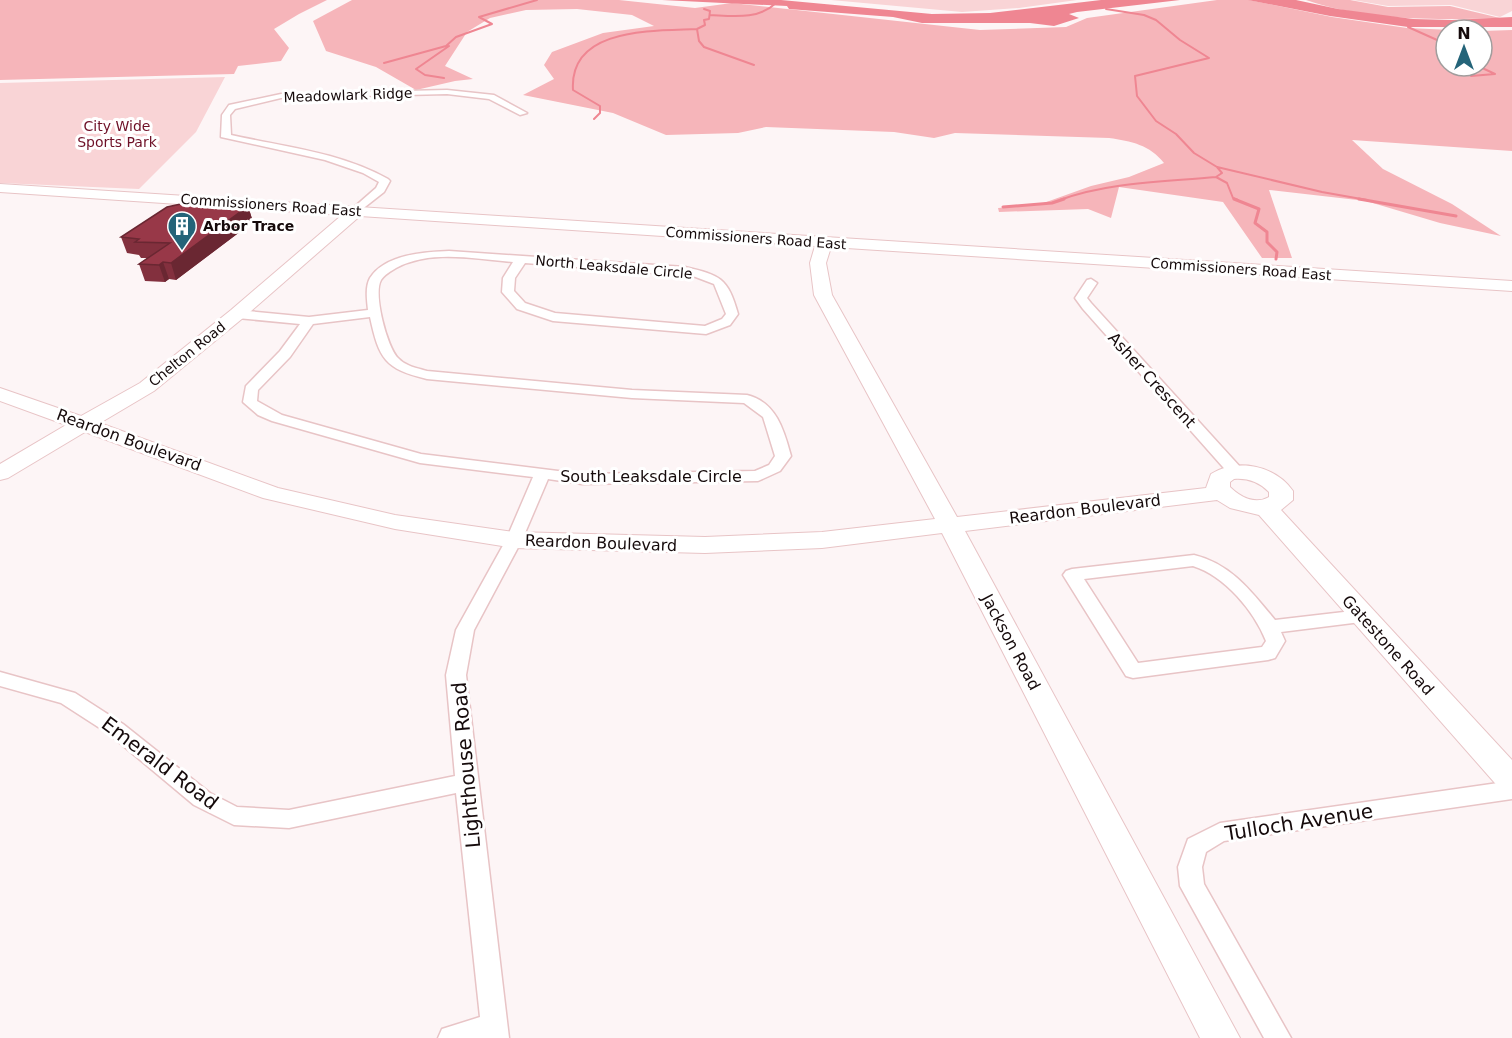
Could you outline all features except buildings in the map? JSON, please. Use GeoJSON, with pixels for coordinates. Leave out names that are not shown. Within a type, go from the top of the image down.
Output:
{"type":"FeatureCollection","features":[{"type":"Feature","properties":{"kind":"main road","name":"Commissioners Road East"},"geometry":{"type":"LineString","coordinates":[[0,188],[1512,286]]}},
{"type":"Feature","properties":{"kind":"main road","name":"Chelton Road"},"geometry":{"type":"LineString","coordinates":[[0,473],[147,387],[237,314],[356,211]]}},
{"type":"Feature","properties":{"kind":"main road","name":"Jackson Road"},"geometry":{"type":"LineString","coordinates":[[824,242],[818,263],[823,295],[950,525],[1221,1038]]}},
{"type":"Feature","properties":{"kind":"main road","name":"Reardon Boulevard"},"geometry":{"type":"LineString","coordinates":[[0,394],[271,493],[395,522],[514,540],[705,545],[822,540],[1221,493]]}},
{"type":"Feature","properties":{"kind":"main road"},"geometry":{"type":"LineString","coordinates":[[1236,472],[1262,476],[1278,486],[1281,491],[1281,500],[1278,504],[1265,507],[1245,505],[1221,493],[1217,483],[1219,479],[1223,475],[1236,472]]}},
{"type":"Feature","properties":{"kind":"main road","name":"Gatestone Road"},"geometry":{"type":"LineString","coordinates":[[1265,507],[1512,781]]}},
{"type":"Feature","properties":{"kind":"street","name":"Meadowlark Ridge"},"geometry":{"type":"LineString","coordinates":[[356,211],[380,190],[385,181],[366,169],[320,154],[226,137],[226,115],[232,107],[281,96],[447,93],[491,97],[523,113]]}},
{"type":"Feature","properties":{"kind":"street","name":"North Leaksdale Circle"},"geometry":{"type":"LineString","coordinates":[[376,313],[372,293],[375,279],[403,261],[449,254],[685,270],[711,277],[724,286],[732,314],[726,322],[705,330],[553,317],[521,306],[508,292],[509,278],[520,259]]}},
{"type":"Feature","properties":{"kind":"street","name":"Asher Crescent"},"geometry":{"type":"LineString","coordinates":[[1091,284],[1081,297],[1087,306],[1236,472]]}},
{"type":"Feature","properties":{"kind":"street"},"geometry":{"type":"LineString","coordinates":[[237,314],[309,321],[376,313]]}},
{"type":"Feature","properties":{"kind":"street","name":"South Leaksdale Circle"},"geometry":{"type":"LineString","coordinates":[[309,321],[285,354],[251,389],[250,402],[263,412],[277,418],[420,458],[582,479],[758,476],[775,468],[783,456],[771,416],[760,405],[747,399],[632,394],[445,377],[408,370],[394,363],[385,351],[376,313]]}},
{"type":"Feature","properties":{"kind":"street","name":"Lighthouse Road"},"geometry":{"type":"LineString","coordinates":[[495,1032],[456,675],[465,630],[514,540],[542,475]]}},
{"type":"Feature","properties":{"kind":"street"},"geometry":{"type":"LineString","coordinates":[[1194,560],[1210,563],[1223,572],[1270,627],[1276,641],[1268,653],[1133,671],[1072,575],[1194,560]]}},
{"type":"Feature","properties":{"kind":"street"},"geometry":{"type":"LineString","coordinates":[[1270,627],[1361,616]]}},
{"type":"Feature","properties":{"kind":"street","name":"Emerald Road"},"geometry":{"type":"LineString","coordinates":[[0,679],[68,698],[116,729],[202,799],[234,816],[289,819],[466,782]]}},
{"type":"Feature","properties":{"kind":"street","name":"Tulloch Avenue"},"geometry":{"type":"LineString","coordinates":[[1278,1038],[1192,886],[1190,867],[1196,846],[1220,832],[1512,790]]}},
{"type":"Feature","properties":{"kind":"street"},"geometry":{"type":"LineString","coordinates":[[451,1038],[495,1032]]}},
{"type":"Feature","properties":{"kind":"green space"},"geometry":{"type":"Polygon","coordinates":[[[831,0],[1077,0],[1019,8],[962,12],[831,0]]]}},
{"type":"Feature","properties":{"kind":"green space"},"geometry":{"type":"Polygon","coordinates":[[[1353,0],[1512,0],[1512,11],[1500,17],[1451,5],[1388,6],[1353,0]]]}},
{"type":"Feature","properties":{"kind":"green space","name":"City Wide Sports Park"},"geometry":{"type":"Polygon","coordinates":[[[225,77],[196,132],[139,189],[0,183],[0,83],[225,77]]]}},
{"type":"Feature","properties":{"kind":"shaded area"},"geometry":{"type":"Polygon","coordinates":[[[0,0],[327,0],[274,29],[289,48],[281,61],[238,66],[234,74],[0,80],[0,0]]]}},
{"type":"Feature","properties":{"kind":"shaded area"},"geometry":{"type":"Polygon","coordinates":[[[352,0],[619,0],[695,8],[732,3],[980,30],[1066,27],[1087,18],[1217,0],[1249,0],[1332,17],[1407,28],[1434,29],[1434,78],[1494,78],[1494,31],[1512,30],[1512,151],[1352,140],[1383,169],[1452,204],[1501,236],[1440,223],[1366,201],[1269,190],[1292,258],[1262,258],[1223,202],[1119,187],[1111,218],[1088,209],[999,212],[998,208],[1038,205],[1091,186],[1129,177],[1164,163],[1153,152],[1140,145],[1109,138],[955,133],[934,138],[894,132],[766,127],[738,133],[666,135],[613,113],[523,95],[554,79],[544,65],[552,52],[603,33],[654,26],[632,15],[577,9],[526,10],[490,18],[467,32],[445,66],[473,79],[416,90],[376,67],[326,51],[313,21],[352,0]]]}},
{"type":"Feature","properties":{"kind":"shaded area"},"geometry":{"type":"Polygon","coordinates":[[[662,0],[781,0],[932,14],[990,13],[1101,0],[1180,0],[1077,12],[1069,14],[1079,18],[1054,26],[1030,23],[922,23],[893,17],[789,9],[787,6],[662,0]]]}},
{"type":"Feature","properties":{"kind":"shaded area"},"geometry":{"type":"Polygon","coordinates":[[[1248,0],[1296,0],[1338,9],[1434,20],[1434,27],[1408,27],[1330,16],[1248,0]]]}},
{"type":"Feature","properties":{"kind":"shaded area"},"geometry":{"type":"Polygon","coordinates":[[[1306,0],[1350,0],[1388,7],[1450,6],[1500,18],[1402,18],[1329,7],[1306,0]]]}},
{"type":"Feature","properties":{"kind":"shaded area"},"geometry":{"type":"Polygon","coordinates":[[[1512,17],[1512,27],[1494,27],[1494,18],[1492,18],[1512,17]]]}},
{"type":"Feature","properties":{"kind":"waterway"},"geometry":{"type":"LineString","coordinates":[[384,63],[446,46],[456,37],[492,24],[479,17],[537,0]]}},
{"type":"Feature","properties":{"kind":"waterway"},"geometry":{"type":"LineString","coordinates":[[710,15],[753,15],[776,3]]}},
{"type":"Feature","properties":{"kind":"waterway"},"geometry":{"type":"LineString","coordinates":[[697,29],[705,25],[704,20],[709,19],[710,11],[704,9]]}},
{"type":"Feature","properties":{"kind":"waterway"},"geometry":{"type":"LineString","coordinates":[[1106,9],[1144,15],[1156,20],[1180,40],[1209,58],[1135,76],[1137,96],[1156,121],[1176,134],[1194,153],[1217,167]]}},
{"type":"Feature","properties":{"kind":"waterway"},"geometry":{"type":"LineString","coordinates":[[1408,27],[1434,39]]}},
{"type":"Feature","properties":{"kind":"waterway"},"geometry":{"type":"LineString","coordinates":[[594,119],[600,113],[600,106],[573,90],[575,69],[584,54],[599,44],[617,37],[637,33],[697,29]]}},
{"type":"Feature","properties":{"kind":"waterway"},"geometry":{"type":"LineString","coordinates":[[697,29],[699,41],[704,47],[754,65]]}},
{"type":"Feature","properties":{"kind":"waterway"},"geometry":{"type":"LineString","coordinates":[[444,78],[425,75],[416,69],[449,46]]}},
{"type":"Feature","properties":{"kind":"waterway"},"geometry":{"type":"LineString","coordinates":[[1216,177],[1222,173],[1217,167]]}},
{"type":"Feature","properties":{"kind":"waterway"},"geometry":{"type":"LineString","coordinates":[[1217,167],[1322,192],[1367,200]]}},
{"type":"Feature","properties":{"kind":"waterway"},"geometry":{"type":"LineString","coordinates":[[1060,200],[1117,186],[1216,177]]}},
{"type":"Feature","properties":{"kind":"waterway"},"geometry":{"type":"LineString","coordinates":[[1216,177],[1227,183],[1233,198],[1238,200]]}},
{"type":"Feature","properties":{"kind":"waterway"},"geometry":{"type":"LineString","coordinates":[[1003,207],[1052,203],[1064,199]]}},
{"type":"Feature","properties":{"kind":"waterway"},"geometry":{"type":"LineString","coordinates":[[1234,199],[1259,209],[1255,223],[1267,232],[1267,242],[1277,252],[1276,259]]}},
{"type":"Feature","properties":{"kind":"waterway"},"geometry":{"type":"LineString","coordinates":[[1359,199],[1456,216]]}},
{"type":"Feature","properties":{"kind":"place","name":"Arbor Trace"},"geometry":{"type":"Point","coordinates":[182,252]}}]}
